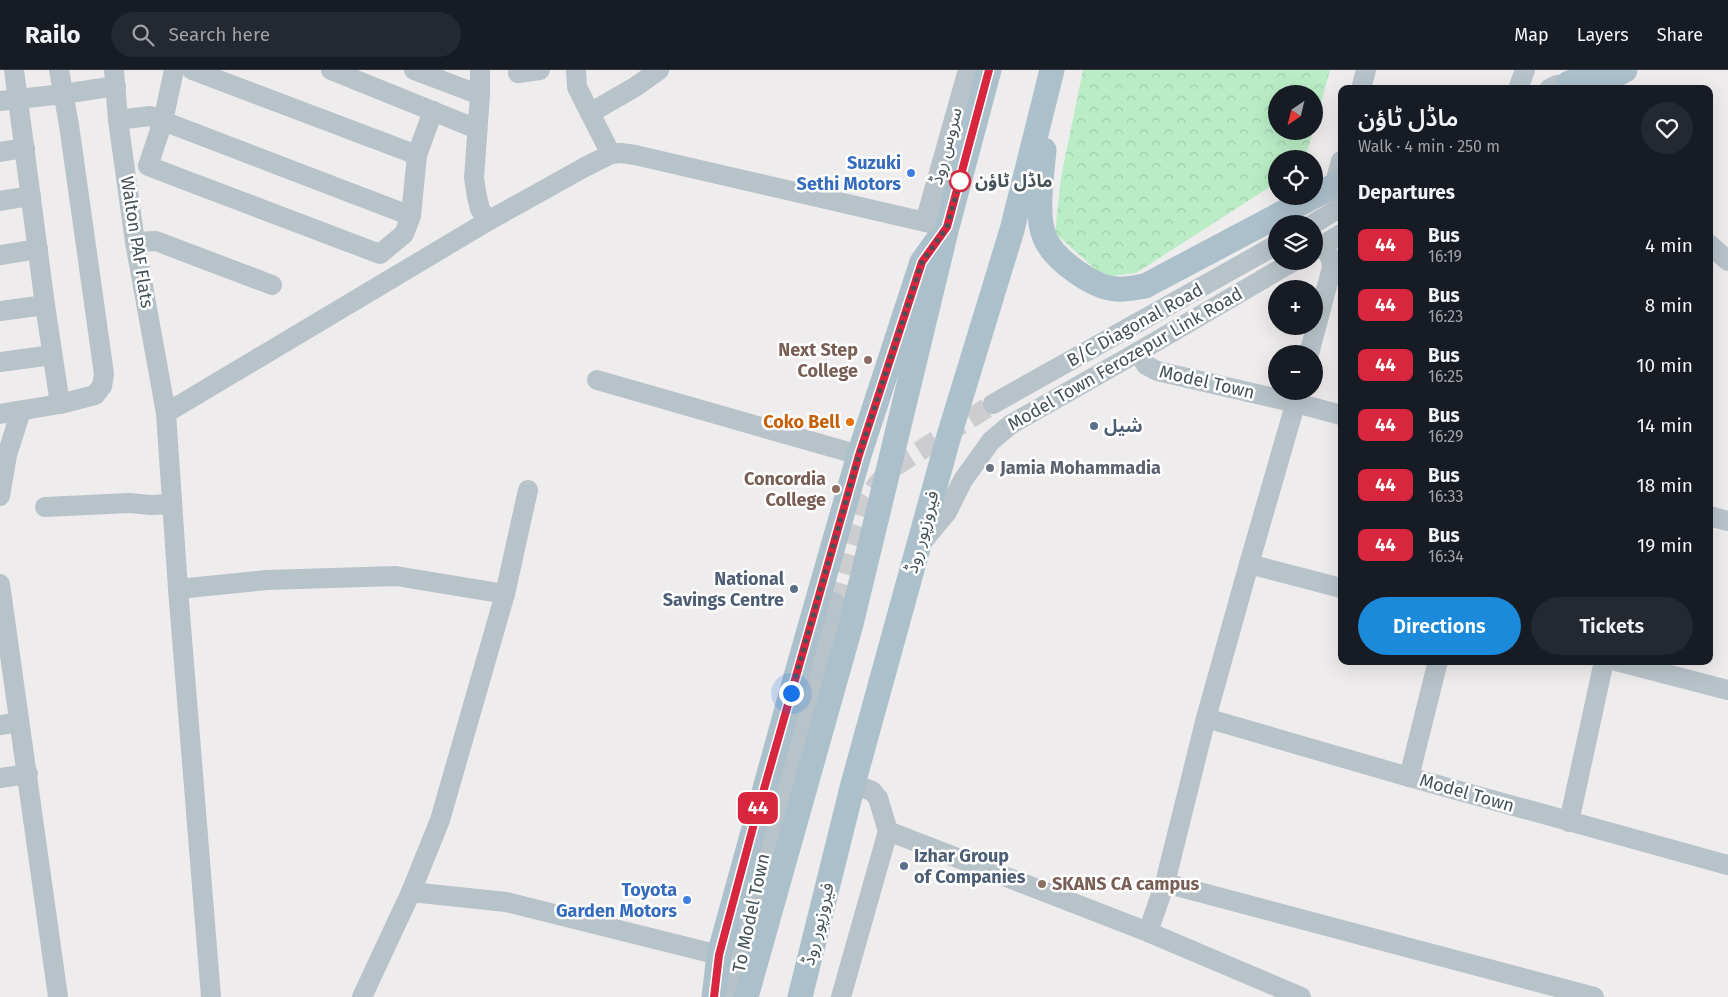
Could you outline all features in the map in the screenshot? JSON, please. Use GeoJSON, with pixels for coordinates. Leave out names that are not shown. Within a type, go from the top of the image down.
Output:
{"type":"FeatureCollection","features":[{"type":"Feature","properties":{"kind":"main road"},"geometry":{"type":"LineString","coordinates":[[715,997],[719,955],[757,813],[859,455],[922,262],[989,70]]}},
{"type":"Feature","properties":{"kind":"main road"},"geometry":{"type":"LineString","coordinates":[[1569,84],[1596,70]]}},
{"type":"Feature","properties":{"kind":"main road"},"geometry":{"type":"LineString","coordinates":[[1569,84],[1624,70]]}},
{"type":"Feature","properties":{"kind":"main road"},"geometry":{"type":"LineString","coordinates":[[1050,76],[1040,215],[1045,238],[1056,255],[1073,270],[1092,282],[1117,290],[1145,286],[1338,192]]}},
{"type":"Feature","properties":{"kind":"main road","name":"فیروزپور روڈ"},"geometry":{"type":"LineString","coordinates":[[800,997],[853,784],[948,439],[1012,230],[1050,76]]}},
{"type":"Feature","properties":{"kind":"main road"},"geometry":{"type":"LineString","coordinates":[[746,997],[851,624],[936,225]]}},
{"type":"Feature","properties":{"kind":"street"},"geometry":{"type":"LineString","coordinates":[[14,70],[9,99],[25,148],[60,404]]}},
{"type":"Feature","properties":{"kind":"street"},"geometry":{"type":"LineString","coordinates":[[0,414],[60,404],[94,395],[102,386],[104,374],[69,125],[59,70]]}},
{"type":"Feature","properties":{"kind":"street"},"geometry":{"type":"LineString","coordinates":[[174,70],[163,121],[148,166],[380,254],[404,234],[411,216],[417,155],[433,111]]}},
{"type":"Feature","properties":{"kind":"street"},"geometry":{"type":"LineString","coordinates":[[192,70],[417,155]]}},
{"type":"Feature","properties":{"kind":"street"},"geometry":{"type":"LineString","coordinates":[[331,70],[477,129]]}},
{"type":"Feature","properties":{"kind":"street"},"geometry":{"type":"LineString","coordinates":[[414,70],[480,95]]}},
{"type":"Feature","properties":{"kind":"street"},"geometry":{"type":"LineString","coordinates":[[480,70],[474,178],[476,197],[480,209],[488,221]]}},
{"type":"Feature","properties":{"kind":"street"},"geometry":{"type":"LineString","coordinates":[[518,70],[518,73],[540,70]]}},
{"type":"Feature","properties":{"kind":"street"},"geometry":{"type":"LineString","coordinates":[[576,70],[577,87],[611,154]]}},
{"type":"Feature","properties":{"kind":"street"},"geometry":{"type":"LineString","coordinates":[[590,113],[634,78],[659,70]]}},
{"type":"Feature","properties":{"kind":"street","name":"سروس روڈ"},"geometry":{"type":"LineString","coordinates":[[936,225],[968,70]]}},
{"type":"Feature","properties":{"kind":"street"},"geometry":{"type":"LineString","coordinates":[[1362,85],[1366,70]]}},
{"type":"Feature","properties":{"kind":"street"},"geometry":{"type":"LineString","coordinates":[[1519,85],[1525,70]]}},
{"type":"Feature","properties":{"kind":"street"},"geometry":{"type":"LineString","coordinates":[[9,99],[63,94],[115,78]]}},
{"type":"Feature","properties":{"kind":"street","name":"Walton PAF Flats"},"geometry":{"type":"LineString","coordinates":[[115,78],[118,120],[135,242],[166,413],[178,589],[211,997]]}},
{"type":"Feature","properties":{"kind":"street"},"geometry":{"type":"LineString","coordinates":[[118,120],[150,116],[411,216]]}},
{"type":"Feature","properties":{"kind":"street"},"geometry":{"type":"LineString","coordinates":[[0,152],[25,148]]}},
{"type":"Feature","properties":{"kind":"street"},"geometry":{"type":"LineString","coordinates":[[166,413],[488,221],[611,154],[635,155],[936,225]]}},
{"type":"Feature","properties":{"kind":"street"},"geometry":{"type":"LineString","coordinates":[[1320,215],[1338,193]]}},
{"type":"Feature","properties":{"kind":"street"},"geometry":{"type":"LineString","coordinates":[[0,200],[31,196]]}},
{"type":"Feature","properties":{"kind":"street"},"geometry":{"type":"LineString","coordinates":[[1323,244],[1338,236]]}},
{"type":"Feature","properties":{"kind":"street"},"geometry":{"type":"LineString","coordinates":[[135,242],[156,241],[272,286]]}},
{"type":"Feature","properties":{"kind":"street"},"geometry":{"type":"LineString","coordinates":[[1713,248],[1728,261]]}},
{"type":"Feature","properties":{"kind":"street"},"geometry":{"type":"LineString","coordinates":[[0,254],[38,249]]}},
{"type":"Feature","properties":{"kind":"street","name":"B/C Diagonal Road"},"geometry":{"type":"LineString","coordinates":[[994,404],[1268,250]]}},
{"type":"Feature","properties":{"kind":"street"},"geometry":{"type":"LineString","coordinates":[[1312,345],[1332,266],[1330,259],[1323,252]]}},
{"type":"Feature","properties":{"kind":"street","name":"Model Town Ferozepur Link Road"},"geometry":{"type":"LineString","coordinates":[[918,546],[947,512],[963,480],[990,441],[1000,432],[1279,270]]}},
{"type":"Feature","properties":{"kind":"street"},"geometry":{"type":"LineString","coordinates":[[0,311],[45,305]]}},
{"type":"Feature","properties":{"kind":"street","name":"Model Town"},"geometry":{"type":"LineString","coordinates":[[1138,352],[1146,365],[1156,371],[1268,392]]}},
{"type":"Feature","properties":{"kind":"street"},"geometry":{"type":"LineString","coordinates":[[0,362],[52,355]]}},
{"type":"Feature","properties":{"kind":"street"},"geometry":{"type":"LineString","coordinates":[[597,380],[859,455]]}},
{"type":"Feature","properties":{"kind":"street"},"geometry":{"type":"LineString","coordinates":[[1148,932],[1165,883],[1206,718],[1297,400]]}},
{"type":"Feature","properties":{"kind":"street","name":"Model Town"},"geometry":{"type":"LineString","coordinates":[[1305,400],[1338,414]]}},
{"type":"Feature","properties":{"kind":"street"},"geometry":{"type":"LineString","coordinates":[[0,496],[7,455],[21,410]]}},
{"type":"Feature","properties":{"kind":"street"},"geometry":{"type":"LineString","coordinates":[[367,995],[440,820],[505,594],[528,490]]}},
{"type":"Feature","properties":{"kind":"street"},"geometry":{"type":"LineString","coordinates":[[45,507],[129,503],[172,504]]}},
{"type":"Feature","properties":{"kind":"street"},"geometry":{"type":"LineString","coordinates":[[1713,517],[1728,521]]}},
{"type":"Feature","properties":{"kind":"street"},"geometry":{"type":"LineString","coordinates":[[1249,564],[1338,587]]}},
{"type":"Feature","properties":{"kind":"street"},"geometry":{"type":"LineString","coordinates":[[178,589],[267,580],[396,576],[505,594]]}},
{"type":"Feature","properties":{"kind":"street"},"geometry":{"type":"LineString","coordinates":[[0,584],[10,723],[28,774],[58,997]]}},
{"type":"Feature","properties":{"kind":"street"},"geometry":{"type":"LineString","coordinates":[[767,842],[834,602]]}},
{"type":"Feature","properties":{"kind":"street"},"geometry":{"type":"LineString","coordinates":[[1409,777],[1437,665]]}},
{"type":"Feature","properties":{"kind":"street"},"geometry":{"type":"LineString","coordinates":[[1569,822],[1603,665]]}},
{"type":"Feature","properties":{"kind":"street"},"geometry":{"type":"LineString","coordinates":[[1631,665],[1728,690]]}},
{"type":"Feature","properties":{"kind":"street","name":"Model Town"},"geometry":{"type":"LineString","coordinates":[[1206,718],[1409,777],[1728,865]]}},
{"type":"Feature","properties":{"kind":"street"},"geometry":{"type":"LineString","coordinates":[[0,778],[28,774]]}},
{"type":"Feature","properties":{"kind":"street"},"geometry":{"type":"LineString","coordinates":[[841,997],[888,832],[878,798],[872,791],[853,784]]}},
{"type":"Feature","properties":{"kind":"street"},"geometry":{"type":"LineString","coordinates":[[888,832],[1148,932],[1301,997]]}},
{"type":"Feature","properties":{"kind":"street","name":"To Model Town"},"geometry":{"type":"LineString","coordinates":[[715,997],[727,966],[753,872],[767,842]]}},
{"type":"Feature","properties":{"kind":"street","name":"To Model Town"},"geometry":{"type":"LineString","coordinates":[[737,997],[736,977],[761,876],[767,842]]}},
{"type":"Feature","properties":{"kind":"street"},"geometry":{"type":"LineString","coordinates":[[1165,883],[1594,997]]}},
{"type":"Feature","properties":{"kind":"street"},"geometry":{"type":"LineString","coordinates":[[411,892],[506,902],[719,955]]}},
{"type":"Feature","properties":{"kind":"green space"},"geometry":{"type":"Polygon","coordinates":[[[1083,70],[1330,70],[1323,95],[1323,85],[1268,85],[1268,140],[1310,140],[1308,150],[1268,150],[1268,188],[1136,273],[1104,277],[1055,233],[1061,177],[1083,70]]]}},
{"type":"Feature","properties":{"kind":"tunnel"},"geometry":{"type":"LineString","coordinates":[[834,602],[864,504],[878,483],[893,468],[993,404]]}},
{"type":"Feature","properties":{"kind":"bus line","name":"44"},"geometry":{"type":"LineString","coordinates":[[714,997],[719,955],[752,831],[859,455],[922,262],[947,227],[989,70]]}},
{"type":"Feature","properties":{"kind":"place","name":"Suzuki Sethi Motors"},"geometry":{"type":"Point","coordinates":[911,173]}},
{"type":"Feature","properties":{"kind":"place","name":"ماڈل ٹاؤن"},"geometry":{"type":"Point","coordinates":[960,181]}},
{"type":"Feature","properties":{"kind":"place","name":"Next Step College"},"geometry":{"type":"Point","coordinates":[868,360]}},
{"type":"Feature","properties":{"kind":"place","name":"Coko Bell"},"geometry":{"type":"Point","coordinates":[850,422]}},
{"type":"Feature","properties":{"kind":"place","name":"شیل"},"geometry":{"type":"Point","coordinates":[1094,426]}},
{"type":"Feature","properties":{"kind":"place","name":"Jamia Mohammadia"},"geometry":{"type":"Point","coordinates":[990,468]}},
{"type":"Feature","properties":{"kind":"place","name":"Concordia College"},"geometry":{"type":"Point","coordinates":[836,489]}},
{"type":"Feature","properties":{"kind":"place","name":"National Savings Centre"},"geometry":{"type":"Point","coordinates":[794,589]}},
{"type":"Feature","properties":{"kind":"place","name":"Izhar Group of Companies"},"geometry":{"type":"Point","coordinates":[904,866]}},
{"type":"Feature","properties":{"kind":"place","name":"SKANS CA campus"},"geometry":{"type":"Point","coordinates":[1042,884]}},
{"type":"Feature","properties":{"kind":"place","name":"Toyota Garden Motors"},"geometry":{"type":"Point","coordinates":[687,900]}},
{"type":"Feature","properties":{"kind":"route"},"geometry":{"type":"LineString","coordinates":[[791,693],[859,455],[922,262],[947,227],[960,181]]}}]}
